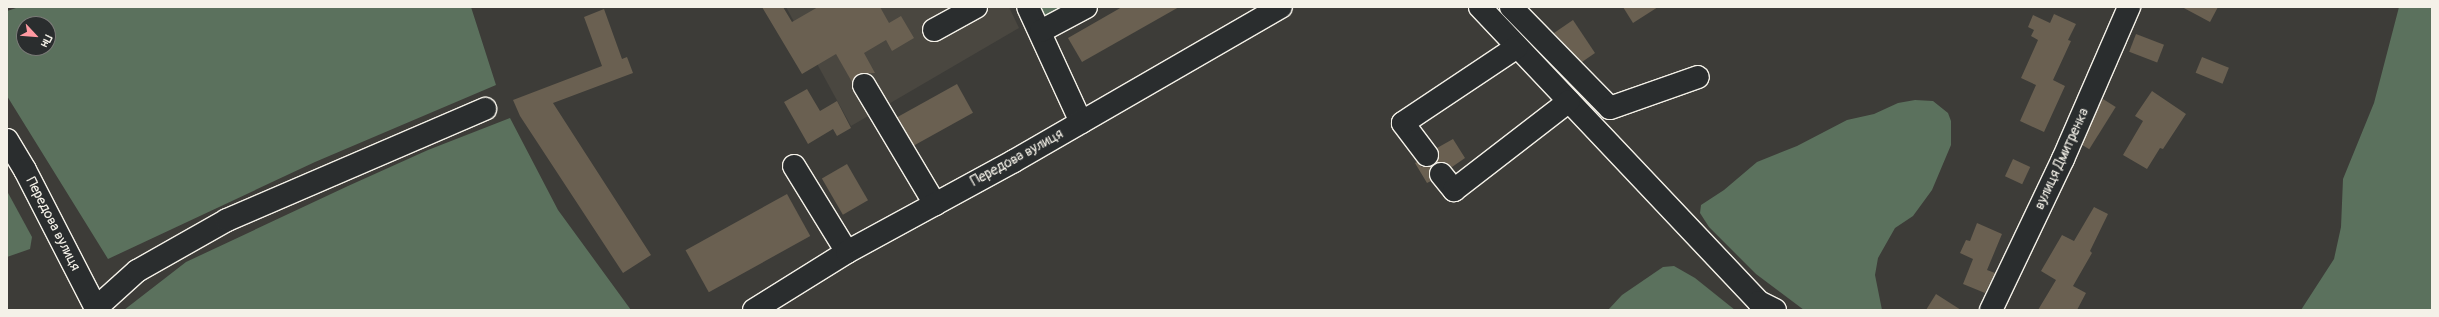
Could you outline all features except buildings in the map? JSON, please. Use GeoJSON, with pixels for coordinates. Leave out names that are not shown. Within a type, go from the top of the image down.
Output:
{"type":"FeatureCollection","features":[{"type":"Feature","properties":{"kind":"street"},"geometry":{"type":"LineString","coordinates":[[934,30],[976,7]]}},
{"type":"Feature","properties":{"kind":"street"},"geometry":{"type":"LineString","coordinates":[[1028,7],[1041,31],[1081,122]]}},
{"type":"Feature","properties":{"kind":"street"},"geometry":{"type":"LineString","coordinates":[[1041,31],[1086,7]]}},
{"type":"Feature","properties":{"kind":"street","name":"Передова вулиця"},"geometry":{"type":"LineString","coordinates":[[754,310],[847,252],[1081,122],[1280,7]]}},
{"type":"Feature","properties":{"kind":"street"},"geometry":{"type":"LineString","coordinates":[[1480,7],[1759,302],[1775,310]]}},
{"type":"Feature","properties":{"kind":"street"},"geometry":{"type":"LineString","coordinates":[[1511,7],[1610,108],[1698,77]]}},
{"type":"Feature","properties":{"kind":"street","name":"вулиця Дмитренка"},"geometry":{"type":"LineString","coordinates":[[1991,310],[2066,152],[2129,7]]}},
{"type":"Feature","properties":{"kind":"street"},"geometry":{"type":"LineString","coordinates":[[1427,155],[1403,123],[1517,47]]}},
{"type":"Feature","properties":{"kind":"street"},"geometry":{"type":"LineString","coordinates":[[864,85],[935,204]]}},
{"type":"Feature","properties":{"kind":"street"},"geometry":{"type":"LineString","coordinates":[[1441,174],[1454,190],[1569,101]]}},
{"type":"Feature","properties":{"kind":"street"},"geometry":{"type":"LineString","coordinates":[[97,309],[137,271],[227,220],[485,109]]}},
{"type":"Feature","properties":{"kind":"street","name":"Передова вулиця"},"geometry":{"type":"LineString","coordinates":[[7,140],[25,170],[97,309]]}},
{"type":"Feature","properties":{"kind":"street"},"geometry":{"type":"LineString","coordinates":[[794,166],[847,252]]}},
{"type":"Feature","properties":{"kind":"shaded area"},"geometry":{"type":"Polygon","coordinates":[[[786,7],[1009,7],[1019,28],[851,126],[786,7]]]}},
{"type":"Feature","properties":{"kind":"green space"},"geometry":{"type":"Polygon","coordinates":[[[19,7],[471,7],[496,85],[315,162],[108,259],[7,96],[7,11],[19,7]]]}},
{"type":"Feature","properties":{"kind":"green space"},"geometry":{"type":"Polygon","coordinates":[[[1036,7],[1073,7],[1049,20],[1040,14],[1036,7]]]}},
{"type":"Feature","properties":{"kind":"green space"},"geometry":{"type":"Polygon","coordinates":[[[2399,7],[2432,7],[2432,310],[2301,310],[2334,259],[2341,227],[2343,179],[2374,103],[2399,7]]]}},
{"type":"Feature","properties":{"kind":"green space"},"geometry":{"type":"Polygon","coordinates":[[[1915,100],[1933,101],[1948,113],[1951,121],[1951,145],[1932,190],[1913,216],[1895,228],[1878,258],[1875,275],[1882,310],[1804,310],[1756,274],[1709,227],[1700,213],[1701,205],[1724,190],[1757,162],[1797,146],[1847,120],[1874,114],[1898,103],[1915,100]]]}},
{"type":"Feature","properties":{"kind":"green space"},"geometry":{"type":"Polygon","coordinates":[[[510,118],[558,210],[631,310],[124,310],[186,262],[428,150],[510,118]]]}},
{"type":"Feature","properties":{"kind":"green space"},"geometry":{"type":"Polygon","coordinates":[[[7,191],[32,237],[30,249],[7,257],[7,191]]]}},
{"type":"Feature","properties":{"kind":"green space"},"geometry":{"type":"Polygon","coordinates":[[[1674,266],[1695,278],[1735,310],[1608,310],[1622,295],[1663,267],[1674,266]]]}}]}
